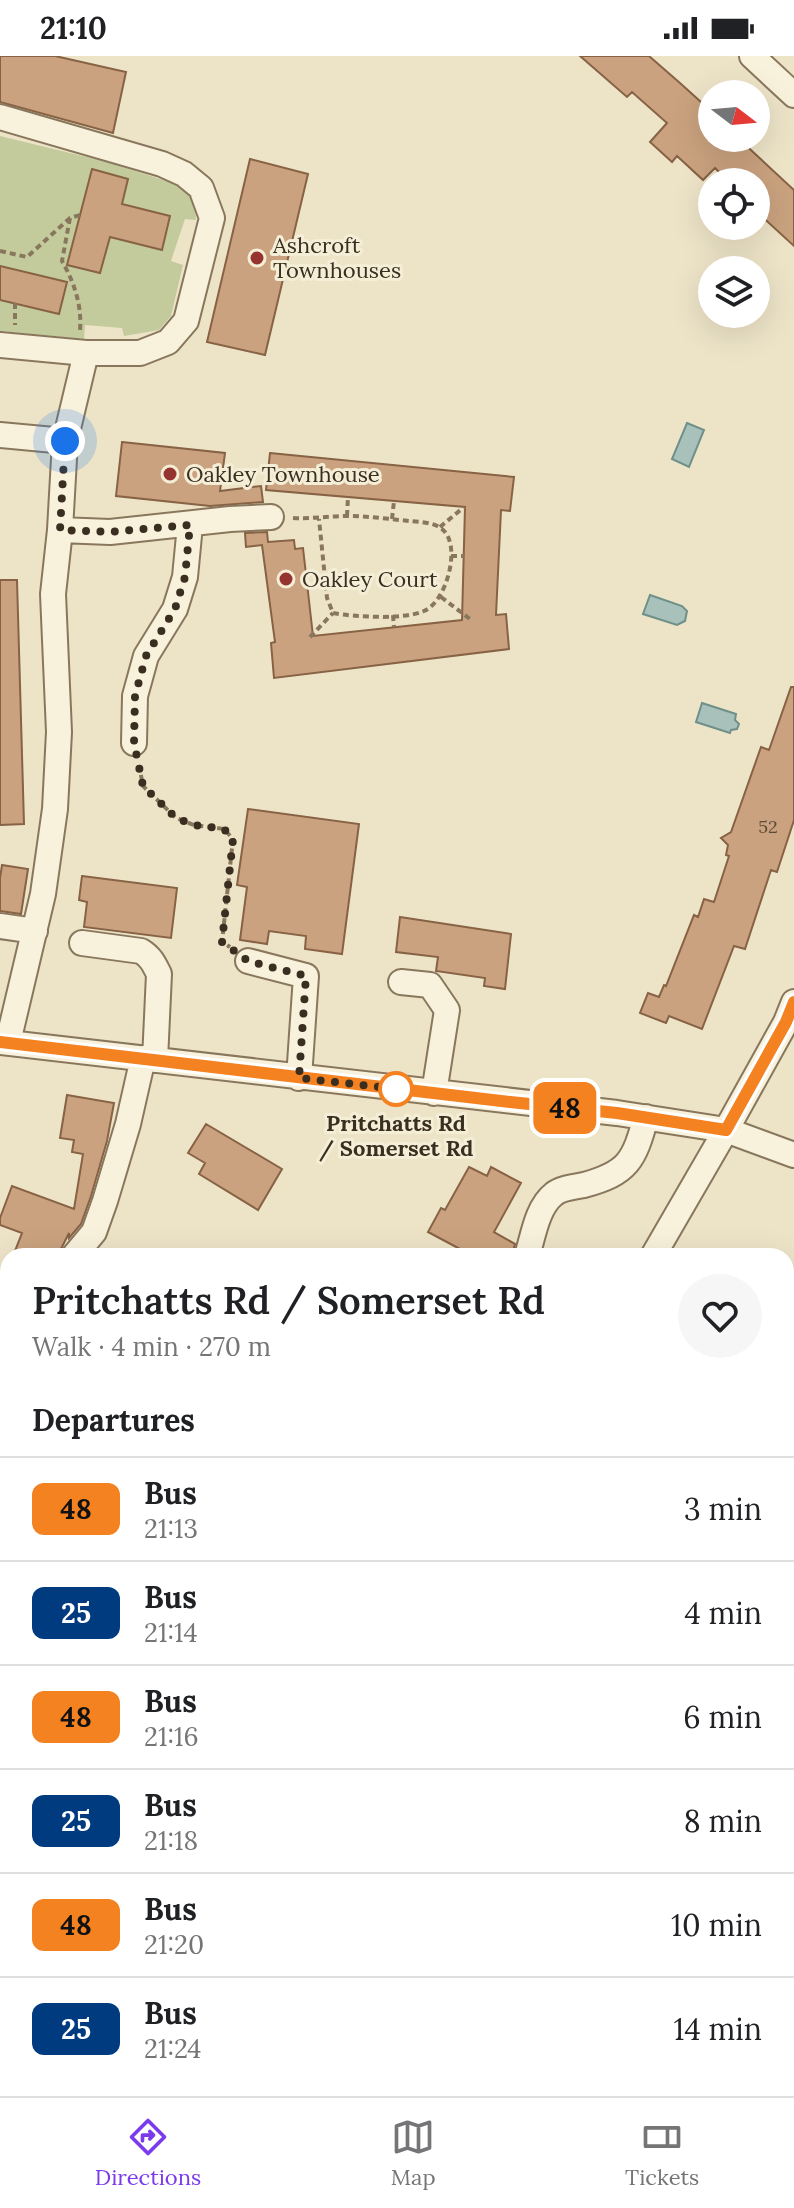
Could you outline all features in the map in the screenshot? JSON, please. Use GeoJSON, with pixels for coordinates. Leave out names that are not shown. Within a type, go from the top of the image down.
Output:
{"type":"FeatureCollection","features":[{"type":"Feature","properties":{"kind":"street"},"geometry":{"type":"LineString","coordinates":[[752,56],[794,95]]}},
{"type":"Feature","properties":{"kind":"street"},"geometry":{"type":"LineString","coordinates":[[0,117],[162,164],[184,174],[201,188],[212,218],[186,321],[168,342],[140,353],[0,345]]}},
{"type":"Feature","properties":{"kind":"street"},"geometry":{"type":"LineString","coordinates":[[82,352],[65,441],[53,594],[59,732],[55,809],[35,931],[4,1042],[646,1117],[726,1130],[794,1155]]}},
{"type":"Feature","properties":{"kind":"street"},"geometry":{"type":"LineString","coordinates":[[0,435],[65,441]]}},
{"type":"Feature","properties":{"kind":"street"},"geometry":{"type":"LineString","coordinates":[[60,530],[110,532],[271,517]]}},
{"type":"Feature","properties":{"kind":"street"},"geometry":{"type":"LineString","coordinates":[[134,743],[135,696],[146,656],[175,609],[185,577],[190,525]]}},
{"type":"Feature","properties":{"kind":"street"},"geometry":{"type":"LineString","coordinates":[[0,926],[35,931]]}},
{"type":"Feature","properties":{"kind":"street"},"geometry":{"type":"LineString","coordinates":[[81,1248],[94,1232],[149,1059],[159,974],[149,956],[141,951],[82,943]]}},
{"type":"Feature","properties":{"kind":"street"},"geometry":{"type":"LineString","coordinates":[[248,961],[306,976],[299,1078]]}},
{"type":"Feature","properties":{"kind":"street"},"geometry":{"type":"LineString","coordinates":[[401,982],[430,985],[447,1010],[434,1093]]}},
{"type":"Feature","properties":{"kind":"street"},"geometry":{"type":"LineString","coordinates":[[658,1248],[786,1022],[794,1002]]}},
{"type":"Feature","properties":{"kind":"street"},"geometry":{"type":"LineString","coordinates":[[530,1248],[542,1208],[555,1193],[603,1180],[622,1170],[632,1157],[646,1117]]}},
{"type":"Feature","properties":{"kind":"path"},"geometry":{"type":"LineString","coordinates":[[0,251],[27,257],[70,218],[80,215]]}},
{"type":"Feature","properties":{"kind":"path"},"geometry":{"type":"LineString","coordinates":[[70,218],[62,261],[73,279],[81,317],[82,352]]}},
{"type":"Feature","properties":{"kind":"path"},"geometry":{"type":"LineString","coordinates":[[347,516],[348,497]]}},
{"type":"Feature","properties":{"kind":"path"},"geometry":{"type":"LineString","coordinates":[[392,519],[394,501]]}},
{"type":"Feature","properties":{"kind":"path"},"geometry":{"type":"LineString","coordinates":[[440,527],[464,507]]}},
{"type":"Feature","properties":{"kind":"path"},"geometry":{"type":"LineString","coordinates":[[347,516],[392,519],[440,527],[448,535],[451,556],[448,578],[441,597],[427,611],[353,617],[333,613],[327,598],[319,519],[347,516]]}},
{"type":"Feature","properties":{"kind":"path"},"geometry":{"type":"LineString","coordinates":[[451,556],[464,556]]}},
{"type":"Feature","properties":{"kind":"path"},"geometry":{"type":"LineString","coordinates":[[441,597],[470,619]]}},
{"type":"Feature","properties":{"kind":"path"},"geometry":{"type":"LineString","coordinates":[[310,637],[333,613]]}},
{"type":"Feature","properties":{"kind":"path"},"geometry":{"type":"LineString","coordinates":[[393,615],[394,627]]}},
{"type":"Feature","properties":{"kind":"path"},"geometry":{"type":"LineString","coordinates":[[134,743],[143,786],[176,818],[194,825],[224,829],[233,839],[222,942],[248,961]]}},
{"type":"Feature","properties":{"kind":"green space"},"geometry":{"type":"Polygon","coordinates":[[[0,136],[103,161],[176,184],[188,193],[195,207],[196,220],[185,219],[171,261],[183,265],[171,316],[159,330],[124,336],[122,328],[85,325],[84,339],[0,331],[0,136]]]}},
{"type":"Feature","properties":{"kind":"water"},"geometry":{"type":"Polygon","coordinates":[[[687,423],[704,430],[689,467],[672,459],[687,423]]]}},
{"type":"Feature","properties":{"kind":"water"},"geometry":{"type":"Polygon","coordinates":[[[650,595],[682,606],[687,611],[685,621],[677,625],[643,614],[650,595]]]}},
{"type":"Feature","properties":{"kind":"water"},"geometry":{"type":"Polygon","coordinates":[[[702,703],[736,714],[737,729],[730,733],[696,722],[702,703]]]}},
{"type":"Feature","properties":{"kind":"building"},"geometry":{"type":"Polygon","coordinates":[[[0,56],[55,56],[126,72],[113,133],[0,102],[0,56]]]}},
{"type":"Feature","properties":{"kind":"building"},"geometry":{"type":"Polygon","coordinates":[[[580,56],[649,56],[680,83],[698,99],[698,152],[753,152],[794,190],[794,246],[770,224],[770,168],[698,168],[698,175],[677,156],[672,162],[650,142],[667,123],[632,92],[627,97],[580,56]]]}},
{"type":"Feature","properties":{"kind":"building","name":"Ashcroft Townhouses"},"geometry":{"type":"Polygon","coordinates":[[[250,159],[308,174],[265,355],[207,342],[250,159]]]}},
{"type":"Feature","properties":{"kind":"building"},"geometry":{"type":"Polygon","coordinates":[[[92,169],[128,179],[122,204],[170,216],[162,250],[110,237],[100,273],[67,265],[92,169]]]}},
{"type":"Feature","properties":{"kind":"building"},"geometry":{"type":"Polygon","coordinates":[[[0,266],[67,282],[59,314],[0,300],[0,266]]]}},
{"type":"Feature","properties":{"kind":"building","name":"Oakley Townhouse"},"geometry":{"type":"Polygon","coordinates":[[[122,442],[225,453],[220,491],[261,486],[263,502],[210,506],[116,496],[122,442]]]}},
{"type":"Feature","properties":{"kind":"building","name":"Oakley Court"},"geometry":{"type":"Polygon","coordinates":[[[270,453],[514,477],[510,511],[501,510],[496,615],[506,614],[509,649],[274,678],[271,643],[275,642],[262,545],[246,547],[245,533],[267,532],[268,542],[294,540],[295,549],[303,548],[313,636],[462,620],[465,507],[266,490],[270,453]]]}},
{"type":"Feature","properties":{"kind":"building"},"geometry":{"type":"Polygon","coordinates":[[[0,580],[17,580],[24,824],[0,825],[0,580]]]}},
{"type":"Feature","properties":{"kind":"building"},"geometry":{"type":"Polygon","coordinates":[[[791,687],[794,687],[794,820],[777,872],[771,870],[745,949],[734,946],[702,1029],[669,1016],[666,1023],[640,1013],[648,993],[659,997],[666,986],[694,915],[698,917],[704,899],[714,902],[729,856],[726,855],[728,845],[721,838],[731,832],[761,747],[769,750],[791,687]]]}},
{"type":"Feature","properties":{"kind":"building"},"geometry":{"type":"Polygon","coordinates":[[[248,809],[359,824],[342,954],[305,949],[306,936],[269,931],[267,944],[240,940],[247,887],[237,885],[248,809]]]}},
{"type":"Feature","properties":{"kind":"building"},"geometry":{"type":"Polygon","coordinates":[[[2,865],[28,869],[21,914],[0,911],[2,865]]]}},
{"type":"Feature","properties":{"kind":"building"},"geometry":{"type":"Polygon","coordinates":[[[82,876],[177,888],[171,938],[84,927],[87,902],[79,900],[82,876]]]}},
{"type":"Feature","properties":{"kind":"building"},"geometry":{"type":"Polygon","coordinates":[[[400,917],[511,934],[505,989],[484,986],[485,978],[436,971],[438,957],[396,952],[400,917]]]}},
{"type":"Feature","properties":{"kind":"building"},"geometry":{"type":"Polygon","coordinates":[[[67,1095],[114,1103],[107,1141],[81,1224],[69,1238],[69,1233],[62,1248],[16,1248],[22,1233],[0,1225],[12,1186],[74,1209],[83,1154],[72,1152],[74,1140],[60,1138],[67,1095]]]}},
{"type":"Feature","properties":{"kind":"building"},"geometry":{"type":"Polygon","coordinates":[[[206,1124],[282,1169],[258,1210],[199,1174],[205,1163],[188,1153],[206,1124]]]}},
{"type":"Feature","properties":{"kind":"building"},"geometry":{"type":"Polygon","coordinates":[[[469,1167],[487,1176],[491,1167],[521,1183],[494,1232],[515,1244],[514,1248],[458,1248],[428,1232],[441,1208],[445,1210],[469,1167]]]}},
{"type":"Feature","properties":{"kind":"bus line","name":"48"},"geometry":{"type":"LineString","coordinates":[[0,1042],[617,1113],[726,1130],[794,1002]]}},
{"type":"Feature","properties":{"kind":"place","name":"Ashcroft Townhouses"},"geometry":{"type":"Point","coordinates":[257,258]}},
{"type":"Feature","properties":{"kind":"place","name":"Oakley Townhouse"},"geometry":{"type":"Point","coordinates":[170,474]}},
{"type":"Feature","properties":{"kind":"place","name":"Oakley Court"},"geometry":{"type":"Point","coordinates":[286,579]}},
{"type":"Feature","properties":{"kind":"place","name":"Pritchatts Rd / Somerset Rd"},"geometry":{"type":"Point","coordinates":[396,1089]}},
{"type":"Feature","properties":{"kind":"route"},"geometry":{"type":"LineString","coordinates":[[65,441],[60,530],[110,532],[190,525],[185,577],[175,609],[146,656],[135,696],[134,743],[143,786],[176,818],[194,825],[224,829],[233,839],[222,942],[248,961],[306,976],[299,1078],[407,1090],[396,1089]]}}]}
